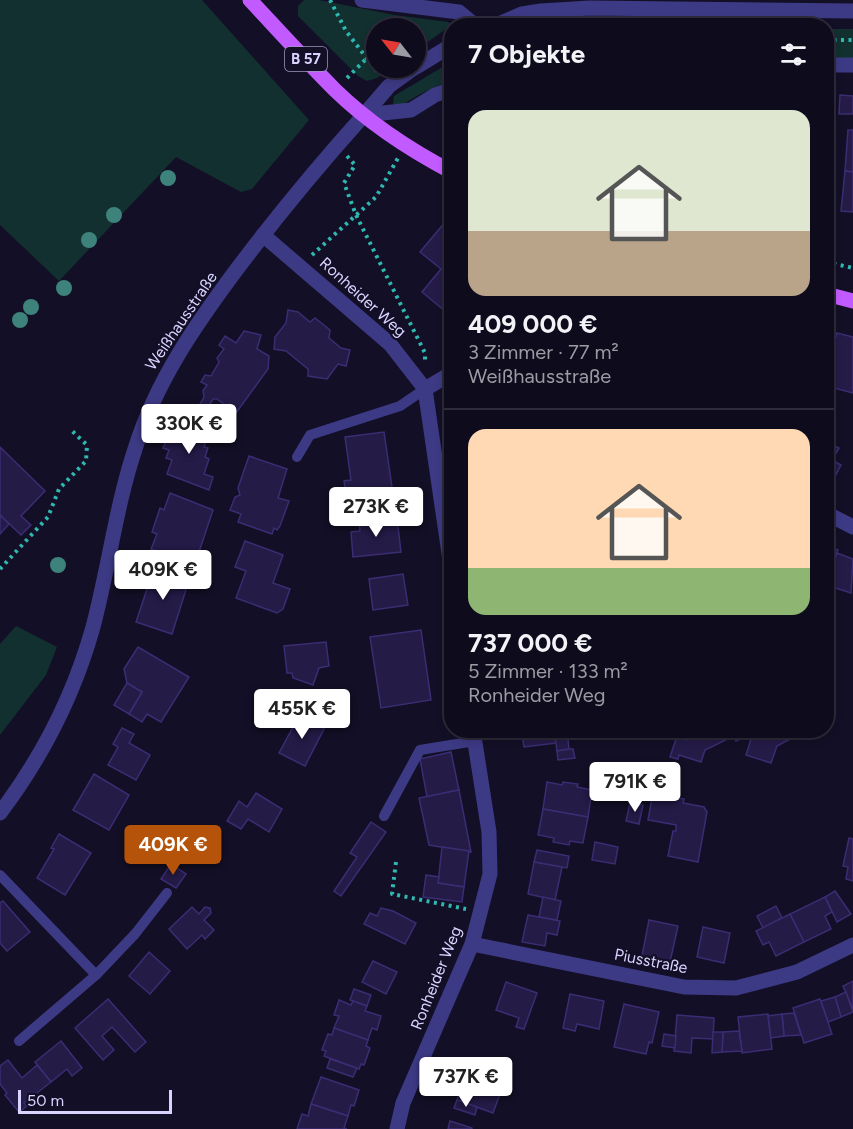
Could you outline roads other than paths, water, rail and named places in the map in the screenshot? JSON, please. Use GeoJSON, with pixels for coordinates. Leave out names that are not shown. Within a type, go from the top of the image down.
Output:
{"type":"FeatureCollection","features":[{"type":"Feature","properties":{"kind":"main road","name":"B 57"},"geometry":{"type":"LineString","coordinates":[[250,0],[335,90],[364,115],[407,146],[444,167]]}},
{"type":"Feature","properties":{"kind":"main road"},"geometry":{"type":"LineString","coordinates":[[834,296],[853,301]]}},
{"type":"Feature","properties":{"kind":"street"},"geometry":{"type":"LineString","coordinates":[[362,0],[459,12],[466,18]]}},
{"type":"Feature","properties":{"kind":"street"},"geometry":{"type":"LineString","coordinates":[[513,18],[522,14],[541,18],[590,8],[853,11]]}},
{"type":"Feature","properties":{"kind":"street","name":"Weißhausstraße"},"geometry":{"type":"LineString","coordinates":[[426,60],[444,50]]}},
{"type":"Feature","properties":{"kind":"street"},"geometry":{"type":"LineString","coordinates":[[834,65],[853,65]]}},
{"type":"Feature","properties":{"kind":"street","name":"Weißhausstraße"},"geometry":{"type":"LineString","coordinates":[[0,813],[24,781],[46,744],[65,707],[80,669],[93,626],[120,501],[136,445],[161,383],[196,325],[263,235],[337,145],[389,86],[400,78]]}},
{"type":"Feature","properties":{"kind":"street"},"geometry":{"type":"LineString","coordinates":[[364,115],[411,110],[444,92]]}},
{"type":"Feature","properties":{"kind":"street","name":"Ronheider Weg"},"geometry":{"type":"LineString","coordinates":[[263,235],[301,265],[390,344],[425,389],[444,519]]}},
{"type":"Feature","properties":{"kind":"street"},"geometry":{"type":"LineString","coordinates":[[425,389],[444,378]]}},
{"type":"Feature","properties":{"kind":"street"},"geometry":{"type":"LineString","coordinates":[[834,517],[853,527]]}},
{"type":"Feature","properties":{"kind":"street","name":"Ronheider Weg"},"geometry":{"type":"LineString","coordinates":[[397,1129],[403,1103],[472,944],[490,874],[489,832],[474,738]]}},
{"type":"Feature","properties":{"kind":"street","name":"Piusstraße"},"geometry":{"type":"LineString","coordinates":[[472,944],[684,987],[736,988],[797,972],[853,945]]}},
{"type":"Feature","properties":{"kind":"lane"},"geometry":{"type":"LineString","coordinates":[[297,457],[310,435],[399,406],[425,389]]}},
{"type":"Feature","properties":{"kind":"lane"},"geometry":{"type":"LineString","coordinates":[[384,816],[420,750],[466,738]]}},
{"type":"Feature","properties":{"kind":"lane"},"geometry":{"type":"LineString","coordinates":[[0,875],[96,975]]}},
{"type":"Feature","properties":{"kind":"lane"},"geometry":{"type":"LineString","coordinates":[[19,1041],[96,975],[135,934],[167,893]]}}]}
